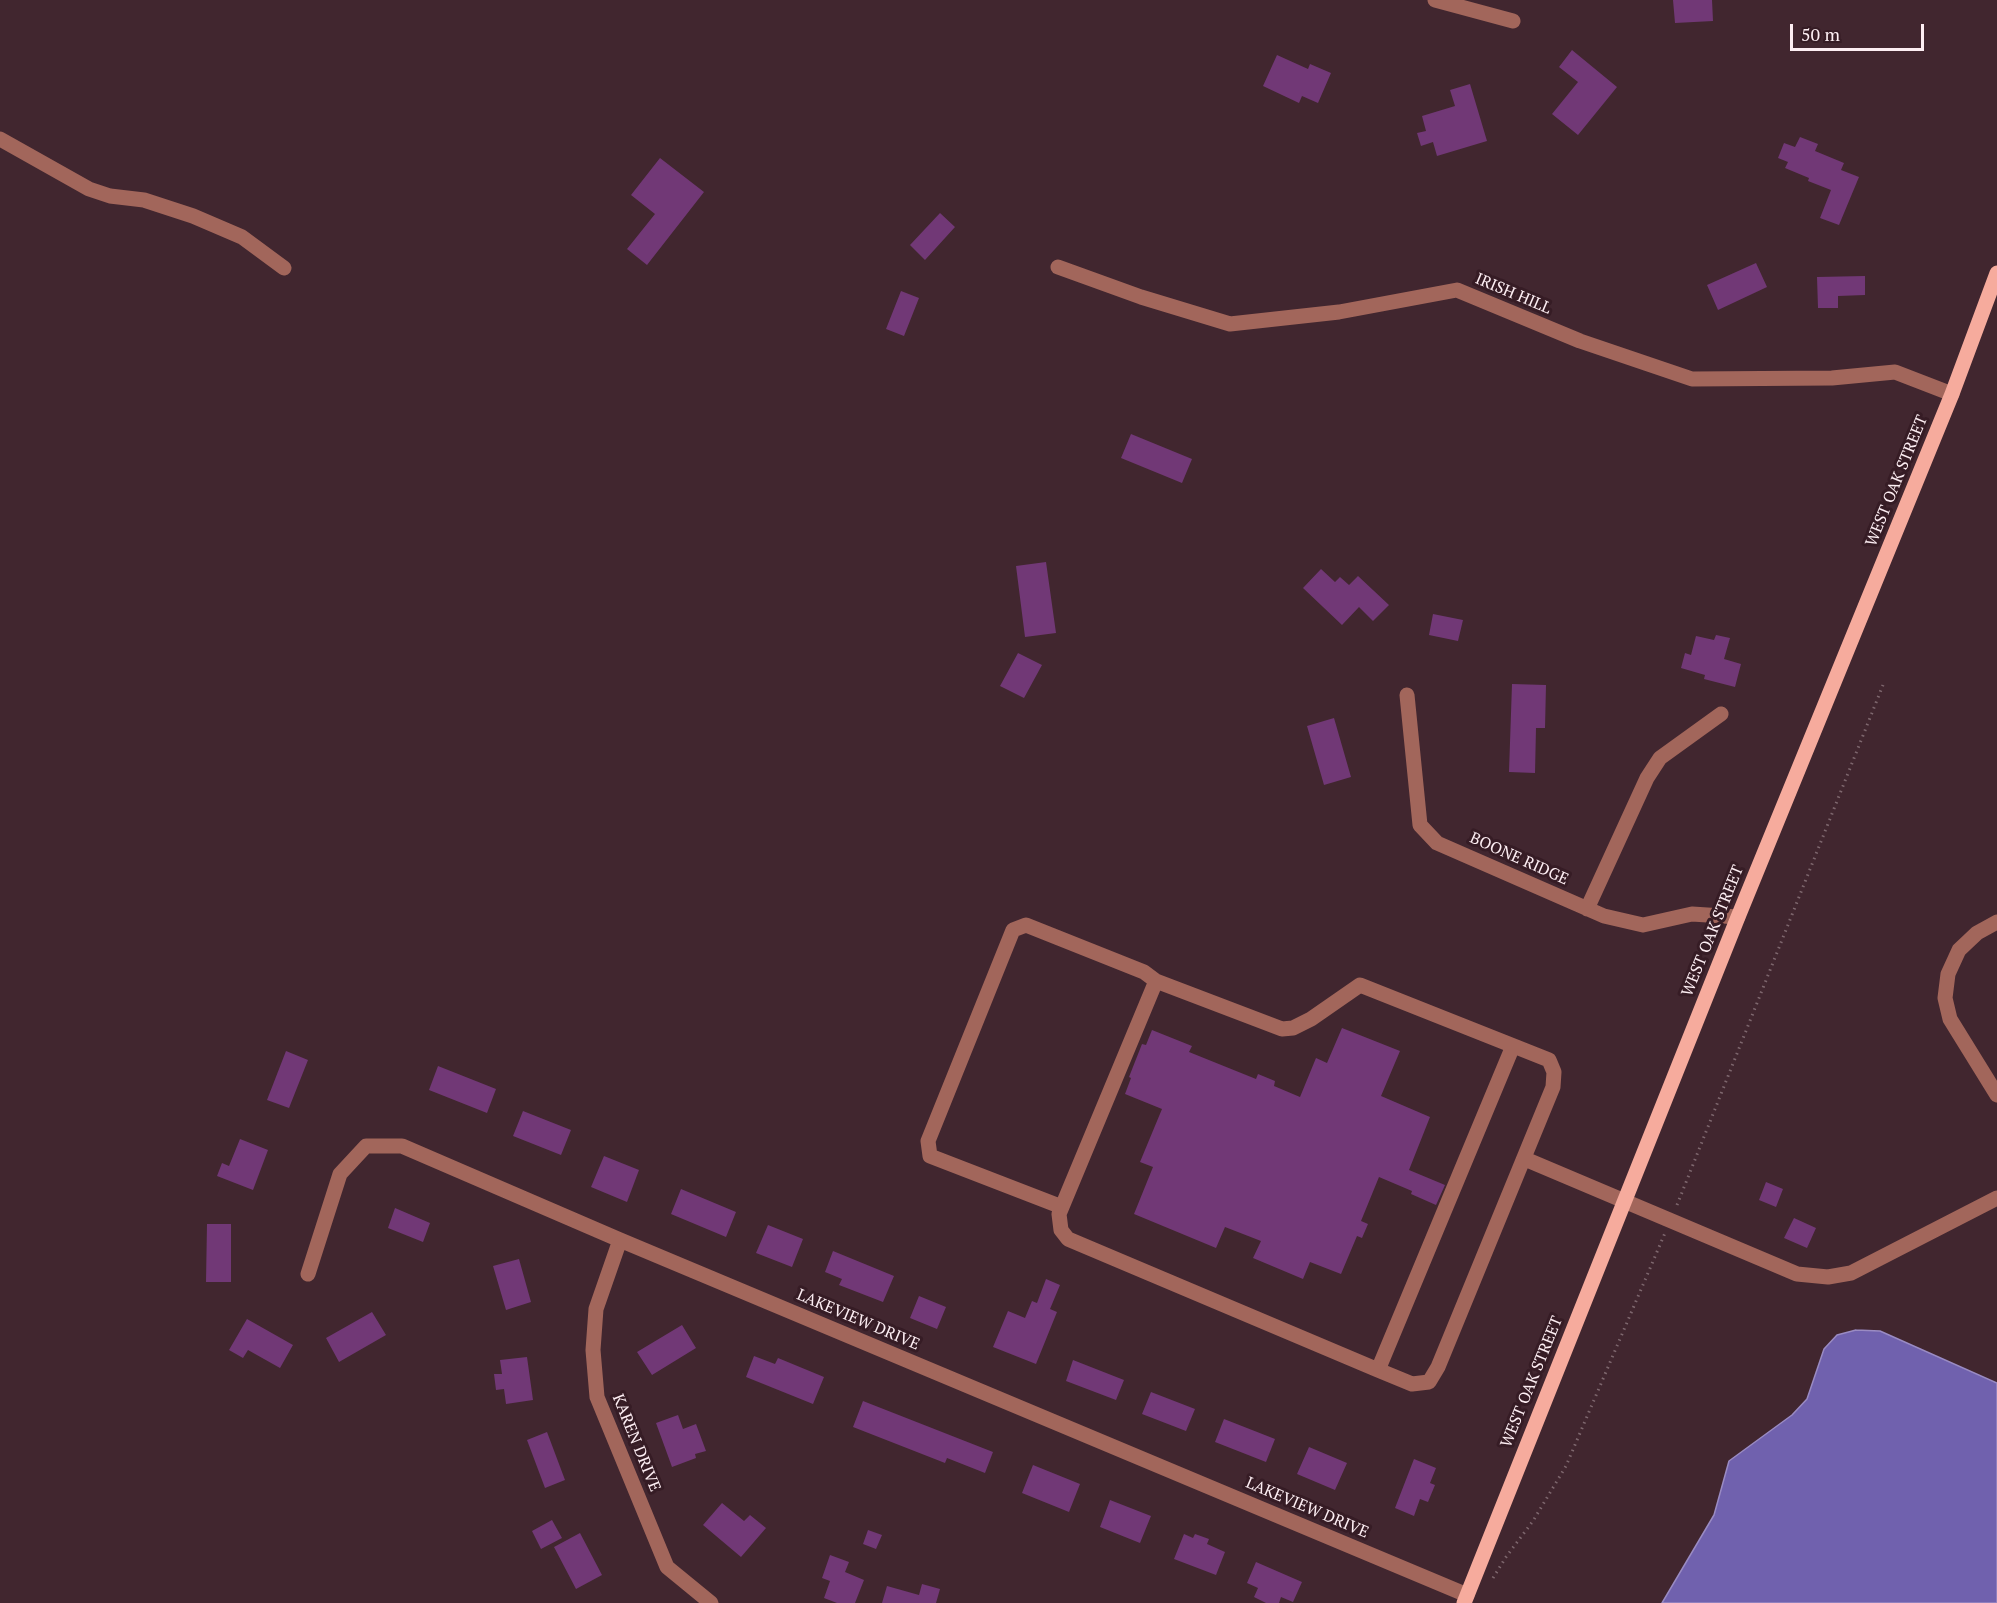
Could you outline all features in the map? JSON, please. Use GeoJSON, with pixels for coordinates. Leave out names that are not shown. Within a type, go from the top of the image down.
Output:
{"type":"FeatureCollection","features":[{"type":"Feature","properties":{"kind":"main road","name":"WEST OAK STREET"},"geometry":{"type":"LineString","coordinates":[[1466,1599],[1738,917],[1952,394],[1997,273]]}},
{"type":"Feature","properties":{"kind":"street"},"geometry":{"type":"LineString","coordinates":[[1435,0],[1514,21]]}},
{"type":"Feature","properties":{"kind":"street"},"geometry":{"type":"LineString","coordinates":[[0,139],[88,189],[110,196],[144,200],[193,216],[242,237],[284,268]]}},
{"type":"Feature","properties":{"kind":"street","name":"IRISH HILL"},"geometry":{"type":"LineString","coordinates":[[1058,267],[1141,297],[1230,324],[1339,312],[1456,290],[1580,341],[1692,380],[1832,378],[1895,372],[1952,394]]}},
{"type":"Feature","properties":{"kind":"street","name":"BOONE RIDGE"},"geometry":{"type":"LineString","coordinates":[[1407,695],[1420,825],[1437,843],[1604,916],[1643,925],[1692,914],[1738,917]]}},
{"type":"Feature","properties":{"kind":"street"},"geometry":{"type":"LineString","coordinates":[[1587,909],[1647,778],[1660,758],[1721,714]]}},
{"type":"Feature","properties":{"kind":"street"},"geometry":{"type":"LineString","coordinates":[[1997,922],[1977,933],[1959,950],[1948,974],[1945,998],[1950,1019],[1997,1095]]}},
{"type":"Feature","properties":{"kind":"street"},"geometry":{"type":"LineString","coordinates":[[1062,1207],[930,1156],[928,1141],[1013,930],[1026,925],[1144,972],[1156,981],[1282,1029],[1293,1028],[1311,1019],[1360,985],[1549,1060],[1554,1072],[1553,1087],[1525,1160],[1438,1367],[1429,1382],[1412,1383],[1068,1239],[1061,1230],[1059,1214],[1062,1207],[1156,981]]}},
{"type":"Feature","properties":{"kind":"street"},"geometry":{"type":"LineString","coordinates":[[1378,1370],[1513,1046]]}},
{"type":"Feature","properties":{"kind":"street","name":"LAKEVIEW DRIVE"},"geometry":{"type":"LineString","coordinates":[[308,1274],[340,1174],[366,1146],[402,1146],[1466,1599]]}},
{"type":"Feature","properties":{"kind":"street"},"geometry":{"type":"LineString","coordinates":[[1525,1160],[1797,1274],[1828,1277],[1851,1273],[1997,1198]]}},
{"type":"Feature","properties":{"kind":"street","name":"KAREN DRIVE"},"geometry":{"type":"LineString","coordinates":[[620,1240],[596,1309],[593,1350],[597,1397],[667,1567],[711,1603]]}},
{"type":"Feature","properties":{"kind":"path"},"geometry":{"type":"LineString","coordinates":[[1676,1206],[1883,685]]}},
{"type":"Feature","properties":{"kind":"path"},"geometry":{"type":"LineString","coordinates":[[1488,1587],[1506,1557],[1533,1521],[1566,1466],[1663,1238]]}},
{"type":"Feature","properties":{"kind":"shaded area"},"geometry":{"type":"Polygon","coordinates":[[[1856,1330],[1880,1331],[1997,1383],[1997,1603],[1662,1603],[1714,1515],[1729,1461],[1792,1415],[1807,1399],[1824,1349],[1837,1335],[1856,1330]]]}},
{"type":"Feature","properties":{"kind":"building"},"geometry":{"type":"Polygon","coordinates":[[[1673,0],[1712,0],[1713,21],[1675,23],[1673,0]]]}},
{"type":"Feature","properties":{"kind":"building"},"geometry":{"type":"Polygon","coordinates":[[[1572,50],[1617,87],[1578,135],[1552,114],[1578,82],[1559,67],[1572,50]]]}},
{"type":"Feature","properties":{"kind":"building"},"geometry":{"type":"Polygon","coordinates":[[[1277,55],[1308,69],[1310,64],[1331,73],[1318,103],[1302,96],[1299,103],[1263,86],[1277,55]]]}},
{"type":"Feature","properties":{"kind":"building"},"geometry":{"type":"Polygon","coordinates":[[[1470,84],[1487,141],[1437,156],[1433,142],[1421,146],[1417,133],[1426,131],[1422,116],[1455,106],[1450,90],[1470,84]]]}},
{"type":"Feature","properties":{"kind":"building"},"geometry":{"type":"Polygon","coordinates":[[[1800,137],[1818,144],[1815,151],[1844,163],[1841,170],[1859,177],[1839,225],[1820,218],[1831,190],[1808,181],[1809,178],[1785,168],[1788,162],[1778,158],[1784,143],[1795,147],[1800,137]]]}},
{"type":"Feature","properties":{"kind":"building"},"geometry":{"type":"Polygon","coordinates":[[[660,158],[704,192],[647,265],[627,249],[655,214],[631,195],[660,158]]]}},
{"type":"Feature","properties":{"kind":"building"},"geometry":{"type":"Polygon","coordinates":[[[940,213],[955,227],[925,260],[910,245],[940,213]]]}},
{"type":"Feature","properties":{"kind":"building"},"geometry":{"type":"Polygon","coordinates":[[[1756,263],[1767,287],[1718,310],[1707,285],[1756,263]]]}},
{"type":"Feature","properties":{"kind":"building"},"geometry":{"type":"Polygon","coordinates":[[[1865,276],[1865,295],[1838,296],[1838,308],[1818,308],[1817,277],[1865,276]]]}},
{"type":"Feature","properties":{"kind":"building"},"geometry":{"type":"Polygon","coordinates":[[[901,291],[919,298],[904,336],[886,329],[901,291]]]}},
{"type":"Feature","properties":{"kind":"building"},"geometry":{"type":"Polygon","coordinates":[[[1131,434],[1192,459],[1182,483],[1121,458],[1131,434]]]}},
{"type":"Feature","properties":{"kind":"building"},"geometry":{"type":"Polygon","coordinates":[[[1046,562],[1056,633],[1025,637],[1016,566],[1046,562]]]}},
{"type":"Feature","properties":{"kind":"building"},"geometry":{"type":"Polygon","coordinates":[[[1321,569],[1335,582],[1340,577],[1349,585],[1358,576],[1389,605],[1373,621],[1359,607],[1342,625],[1303,588],[1321,569]]]}},
{"type":"Feature","properties":{"kind":"building"},"geometry":{"type":"Polygon","coordinates":[[[1433,614],[1463,620],[1458,641],[1429,635],[1433,614]]]}},
{"type":"Feature","properties":{"kind":"building"},"geometry":{"type":"Polygon","coordinates":[[[1716,635],[1730,638],[1724,659],[1741,664],[1735,687],[1704,679],[1705,675],[1681,668],[1685,653],[1691,655],[1696,636],[1714,640],[1716,635]]]}},
{"type":"Feature","properties":{"kind":"building"},"geometry":{"type":"Polygon","coordinates":[[[1018,653],[1042,665],[1024,698],[1000,686],[1018,653]]]}},
{"type":"Feature","properties":{"kind":"building"},"geometry":{"type":"Polygon","coordinates":[[[1512,684],[1546,685],[1545,728],[1536,728],[1535,773],[1509,772],[1512,684]]]}},
{"type":"Feature","properties":{"kind":"building"},"geometry":{"type":"Polygon","coordinates":[[[1334,718],[1351,777],[1324,785],[1307,726],[1334,718]]]}},
{"type":"Feature","properties":{"kind":"building"},"geometry":{"type":"Polygon","coordinates":[[[1342,1028],[1400,1051],[1381,1096],[1430,1117],[1409,1170],[1445,1185],[1436,1205],[1411,1194],[1412,1191],[1379,1177],[1361,1221],[1368,1224],[1362,1238],[1357,1236],[1341,1274],[1310,1262],[1303,1279],[1253,1258],[1261,1241],[1225,1227],[1216,1248],[1134,1214],[1153,1167],[1140,1162],[1162,1109],[1125,1094],[1142,1044],[1146,1045],[1152,1030],[1192,1046],[1189,1052],[1256,1079],[1258,1074],[1275,1081],[1274,1086],[1300,1097],[1316,1058],[1327,1063],[1342,1028]]]}},
{"type":"Feature","properties":{"kind":"building"},"geometry":{"type":"Polygon","coordinates":[[[286,1051],[308,1060],[289,1108],[267,1100],[286,1051]]]}},
{"type":"Feature","properties":{"kind":"building"},"geometry":{"type":"Polygon","coordinates":[[[438,1066],[496,1089],[487,1113],[429,1090],[438,1066]]]}},
{"type":"Feature","properties":{"kind":"building"},"geometry":{"type":"Polygon","coordinates":[[[523,1111],[571,1130],[561,1155],[513,1136],[523,1111]]]}},
{"type":"Feature","properties":{"kind":"building"},"geometry":{"type":"Polygon","coordinates":[[[240,1139],[268,1150],[253,1190],[217,1176],[222,1163],[229,1166],[240,1139]]]}},
{"type":"Feature","properties":{"kind":"building"},"geometry":{"type":"Polygon","coordinates":[[[604,1156],[639,1170],[627,1202],[591,1187],[604,1156]]]}},
{"type":"Feature","properties":{"kind":"building"},"geometry":{"type":"Polygon","coordinates":[[[1766,1182],[1783,1189],[1776,1207],[1759,1200],[1766,1182]]]}},
{"type":"Feature","properties":{"kind":"building"},"geometry":{"type":"Polygon","coordinates":[[[681,1189],[736,1212],[726,1237],[671,1214],[681,1189]]]}},
{"type":"Feature","properties":{"kind":"building"},"geometry":{"type":"Polygon","coordinates":[[[395,1208],[430,1223],[423,1242],[388,1228],[395,1208]]]}},
{"type":"Feature","properties":{"kind":"building"},"geometry":{"type":"Polygon","coordinates":[[[1794,1218],[1816,1228],[1807,1248],[1784,1238],[1794,1218]]]}},
{"type":"Feature","properties":{"kind":"building"},"geometry":{"type":"Polygon","coordinates":[[[207,1224],[231,1224],[231,1282],[206,1282],[207,1224]]]}},
{"type":"Feature","properties":{"kind":"building"},"geometry":{"type":"Polygon","coordinates":[[[768,1225],[803,1239],[792,1267],[756,1253],[768,1225]]]}},
{"type":"Feature","properties":{"kind":"building"},"geometry":{"type":"Polygon","coordinates":[[[833,1251],[894,1276],[883,1302],[839,1285],[842,1279],[825,1272],[833,1251]]]}},
{"type":"Feature","properties":{"kind":"building"},"geometry":{"type":"Polygon","coordinates":[[[519,1259],[531,1302],[506,1310],[493,1266],[519,1259]]]}},
{"type":"Feature","properties":{"kind":"building"},"geometry":{"type":"Polygon","coordinates":[[[1046,1279],[1060,1285],[1050,1309],[1057,1312],[1036,1364],[993,1347],[1008,1311],[1025,1318],[1032,1301],[1037,1303],[1046,1279]]]}},
{"type":"Feature","properties":{"kind":"building"},"geometry":{"type":"Polygon","coordinates":[[[919,1296],[946,1307],[937,1329],[910,1318],[919,1296]]]}},
{"type":"Feature","properties":{"kind":"building"},"geometry":{"type":"Polygon","coordinates":[[[372,1312],[386,1335],[339,1362],[326,1338],[372,1312]]]}},
{"type":"Feature","properties":{"kind":"building"},"geometry":{"type":"Polygon","coordinates":[[[247,1319],[293,1345],[280,1368],[248,1350],[243,1358],[229,1350],[247,1319]]]}},
{"type":"Feature","properties":{"kind":"building"},"geometry":{"type":"Polygon","coordinates":[[[682,1325],[696,1348],[652,1375],[637,1352],[682,1325]]]}},
{"type":"Feature","properties":{"kind":"building"},"geometry":{"type":"Polygon","coordinates":[[[754,1356],[775,1364],[778,1358],[824,1377],[813,1404],[746,1377],[754,1356]]]}},
{"type":"Feature","properties":{"kind":"building"},"geometry":{"type":"Polygon","coordinates":[[[527,1357],[533,1400],[506,1404],[504,1389],[496,1390],[494,1374],[502,1374],[500,1360],[527,1357]]]}},
{"type":"Feature","properties":{"kind":"building"},"geometry":{"type":"Polygon","coordinates":[[[1073,1360],[1124,1380],[1116,1400],[1066,1381],[1073,1360]]]}},
{"type":"Feature","properties":{"kind":"building"},"geometry":{"type":"Polygon","coordinates":[[[1151,1392],[1195,1409],[1186,1431],[1142,1414],[1151,1392]]]}},
{"type":"Feature","properties":{"kind":"building"},"geometry":{"type":"Polygon","coordinates":[[[863,1401],[993,1452],[985,1473],[947,1458],[945,1463],[853,1427],[863,1401]]]}},
{"type":"Feature","properties":{"kind":"building"},"geometry":{"type":"Polygon","coordinates":[[[678,1415],[683,1429],[696,1424],[706,1451],[695,1454],[696,1458],[672,1467],[656,1423],[678,1415]]]}},
{"type":"Feature","properties":{"kind":"building"},"geometry":{"type":"Polygon","coordinates":[[[1224,1419],[1275,1439],[1266,1462],[1215,1442],[1224,1419]]]}},
{"type":"Feature","properties":{"kind":"building"},"geometry":{"type":"Polygon","coordinates":[[[547,1432],[565,1480],[545,1488],[527,1440],[547,1432]]]}},
{"type":"Feature","properties":{"kind":"building"},"geometry":{"type":"Polygon","coordinates":[[[1309,1447],[1347,1463],[1335,1490],[1297,1474],[1309,1447]]]}},
{"type":"Feature","properties":{"kind":"building"},"geometry":{"type":"Polygon","coordinates":[[[1414,1459],[1436,1468],[1430,1483],[1435,1485],[1428,1502],[1420,1499],[1414,1516],[1395,1508],[1414,1459]]]}},
{"type":"Feature","properties":{"kind":"building"},"geometry":{"type":"Polygon","coordinates":[[[1033,1465],[1080,1484],[1069,1512],[1022,1493],[1033,1465]]]}},
{"type":"Feature","properties":{"kind":"building"},"geometry":{"type":"Polygon","coordinates":[[[1110,1500],[1151,1516],[1140,1543],[1100,1527],[1110,1500]]]}},
{"type":"Feature","properties":{"kind":"building"},"geometry":{"type":"Polygon","coordinates":[[[722,1503],[744,1521],[750,1515],[766,1528],[741,1557],[703,1525],[722,1503]]]}},
{"type":"Feature","properties":{"kind":"building"},"geometry":{"type":"Polygon","coordinates":[[[552,1520],[562,1538],[541,1549],[532,1531],[552,1520]]]}},
{"type":"Feature","properties":{"kind":"building"},"geometry":{"type":"Polygon","coordinates":[[[868,1530],[882,1535],[876,1549],[863,1544],[868,1530]]]}},
{"type":"Feature","properties":{"kind":"building"},"geometry":{"type":"Polygon","coordinates":[[[580,1533],[602,1575],[576,1589],[554,1547],[580,1533]]]}},
{"type":"Feature","properties":{"kind":"building"},"geometry":{"type":"Polygon","coordinates":[[[1184,1534],[1193,1538],[1195,1534],[1209,1539],[1207,1544],[1225,1552],[1216,1575],[1174,1559],[1184,1534]]]}},
{"type":"Feature","properties":{"kind":"building"},"geometry":{"type":"Polygon","coordinates":[[[830,1555],[849,1562],[845,1572],[864,1580],[855,1603],[837,1603],[824,1598],[830,1581],[822,1578],[830,1555]]]}},
{"type":"Feature","properties":{"kind":"building"},"geometry":{"type":"Polygon","coordinates":[[[1256,1562],[1302,1582],[1293,1602],[1281,1597],[1279,1603],[1266,1603],[1254,1597],[1258,1588],[1247,1583],[1256,1562]]]}},
{"type":"Feature","properties":{"kind":"building"},"geometry":{"type":"Polygon","coordinates":[[[922,1584],[940,1589],[936,1603],[882,1603],[887,1586],[919,1595],[922,1584]]]}}]}
